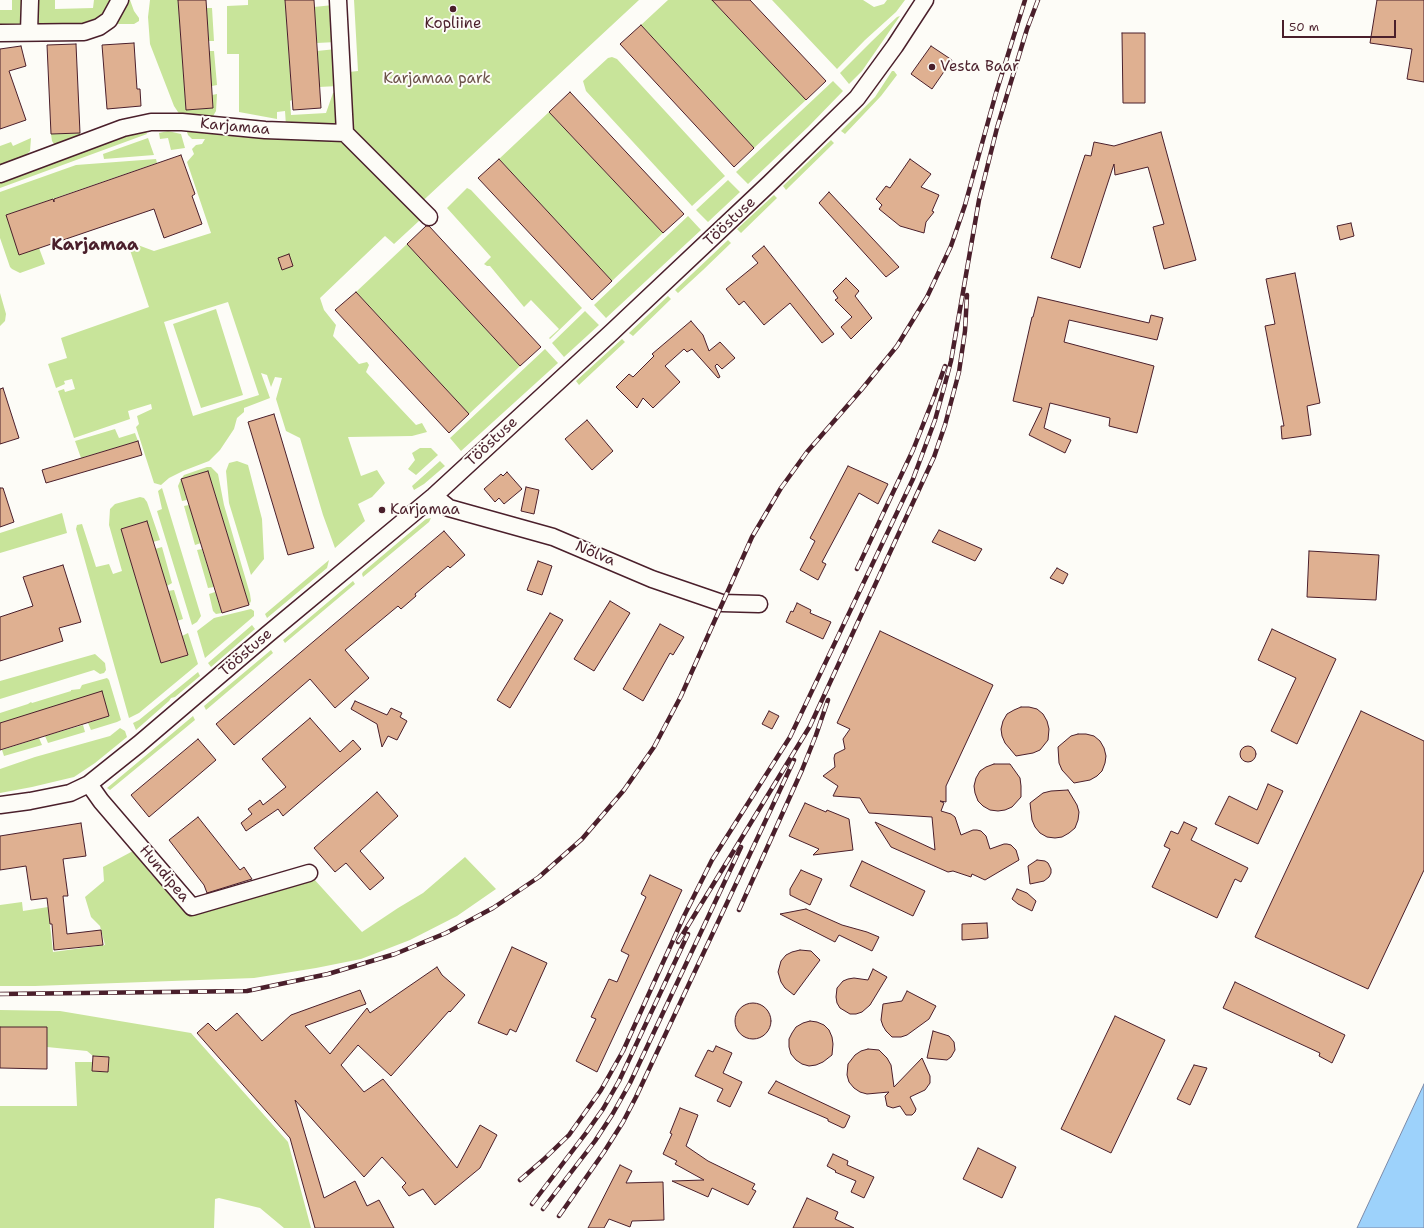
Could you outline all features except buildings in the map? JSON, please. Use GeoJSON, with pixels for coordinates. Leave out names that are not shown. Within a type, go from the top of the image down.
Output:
{"type":"FeatureCollection","features":[{"type":"Feature","properties":{"kind":"street"},"geometry":{"type":"LineString","coordinates":[[29,32],[30,0]]}},
{"type":"Feature","properties":{"kind":"street"},"geometry":{"type":"LineString","coordinates":[[0,33],[84,32],[99,27],[109,20],[120,0]]}},
{"type":"Feature","properties":{"kind":"street"},"geometry":{"type":"LineString","coordinates":[[338,0],[346,133],[429,216]]}},
{"type":"Feature","properties":{"kind":"street","name":"Tööstuse"},"geometry":{"type":"LineString","coordinates":[[0,805],[30,802],[70,793],[89,784],[139,744],[434,496],[612,332],[770,183],[857,98],[895,46],[925,0]]}},
{"type":"Feature","properties":{"kind":"street","name":"Karjamaa"},"geometry":{"type":"LineString","coordinates":[[0,174],[123,128],[151,122],[182,122],[264,130],[346,133]]}},
{"type":"Feature","properties":{"kind":"street","name":"Nõlva"},"geometry":{"type":"LineString","coordinates":[[434,496],[449,508],[552,536],[652,579],[722,603],[759,604]]}},
{"type":"Feature","properties":{"kind":"street","name":"Hundipea"},"geometry":{"type":"LineString","coordinates":[[89,784],[101,801],[192,906],[309,872]]}},
{"type":"Feature","properties":{"kind":"green space"},"geometry":{"type":"Polygon","coordinates":[[[12,0],[26,0],[24,22],[21,25],[0,27],[0,10],[12,10],[12,0]]]}},
{"type":"Feature","properties":{"kind":"green space"},"geometry":{"type":"Polygon","coordinates":[[[34,0],[55,0],[55,9],[93,8],[94,0],[116,0],[99,23],[45,26],[37,23],[34,0]]]}},
{"type":"Feature","properties":{"kind":"green space"},"geometry":{"type":"Polygon","coordinates":[[[125,0],[130,0],[134,11],[139,18],[139,21],[134,24],[118,24],[116,22],[125,0]]]}},
{"type":"Feature","properties":{"kind":"green space"},"geometry":{"type":"Polygon","coordinates":[[[150,0],[178,0],[186,110],[213,108],[212,95],[217,94],[216,111],[212,118],[180,115],[174,106],[150,44],[148,17],[150,0]]]}},
{"type":"Feature","properties":{"kind":"green space"},"geometry":{"type":"Polygon","coordinates":[[[248,0],[285,0],[292,100],[290,101],[291,115],[326,113],[333,93],[339,92],[340,117],[334,125],[286,126],[285,111],[277,112],[277,119],[239,112],[239,54],[227,54],[227,6],[248,5],[248,0]]]}},
{"type":"Feature","properties":{"kind":"green space","name":"Karjamaa park"},"geometry":{"type":"Polygon","coordinates":[[[354,0],[639,0],[414,209],[419,215],[420,220],[394,244],[385,236],[320,298],[324,310],[336,325],[333,336],[359,364],[367,362],[369,365],[366,372],[416,425],[422,423],[427,432],[412,436],[348,437],[361,476],[377,470],[385,483],[372,497],[358,504],[365,521],[335,548],[323,515],[300,438],[286,431],[276,399],[282,378],[275,377],[271,387],[267,375],[261,373],[270,398],[244,408],[244,412],[237,418],[234,429],[220,450],[209,461],[169,478],[161,485],[154,483],[136,427],[139,424],[137,416],[152,409],[151,404],[128,411],[130,419],[74,438],[58,391],[64,389],[65,392],[75,389],[72,379],[64,381],[65,384],[56,388],[48,364],[67,358],[61,338],[149,307],[127,241],[154,251],[211,233],[187,162],[194,154],[192,149],[196,145],[202,144],[205,139],[192,139],[188,135],[186,129],[346,142],[353,123],[349,72],[358,71],[354,0]],[[228,302],[164,322],[193,416],[259,395],[228,302]]]}},
{"type":"Feature","properties":{"kind":"green space"},"geometry":{"type":"Polygon","coordinates":[[[668,0],[712,0],[806,100],[754,148],[641,25],[668,0]]]}},
{"type":"Feature","properties":{"kind":"green space"},"geometry":{"type":"Polygon","coordinates":[[[772,0],[863,0],[874,7],[884,4],[887,0],[905,0],[896,12],[865,40],[837,69],[772,0]]]}},
{"type":"Feature","properties":{"kind":"green space"},"geometry":{"type":"Polygon","coordinates":[[[333,5],[336,42],[317,43],[314,7],[333,5]]]}},
{"type":"Feature","properties":{"kind":"green space"},"geometry":{"type":"Polygon","coordinates":[[[206,8],[212,8],[214,41],[209,41],[206,8]]]}},
{"type":"Feature","properties":{"kind":"green space"},"geometry":{"type":"Polygon","coordinates":[[[900,16],[862,71],[849,84],[840,73],[897,17],[900,16]]]}},
{"type":"Feature","properties":{"kind":"green space"},"geometry":{"type":"Polygon","coordinates":[[[336,49],[338,86],[319,87],[317,51],[336,49]]]}},
{"type":"Feature","properties":{"kind":"green space"},"geometry":{"type":"Polygon","coordinates":[[[209,51],[214,51],[217,85],[212,86],[209,51]]]}},
{"type":"Feature","properties":{"kind":"green space"},"geometry":{"type":"Polygon","coordinates":[[[612,57],[617,59],[725,176],[692,206],[586,91],[583,81],[608,58],[612,57]]]}},
{"type":"Feature","properties":{"kind":"green space"},"geometry":{"type":"Polygon","coordinates":[[[892,71],[894,71],[897,75],[881,96],[845,134],[841,131],[875,97],[892,71]]]}},
{"type":"Feature","properties":{"kind":"green space"},"geometry":{"type":"Polygon","coordinates":[[[833,81],[843,91],[808,127],[748,184],[736,172],[833,81]]]}},
{"type":"Feature","properties":{"kind":"green space"},"geometry":{"type":"Polygon","coordinates":[[[549,112],[663,233],[612,281],[499,159],[549,112]]]}},
{"type":"Feature","properties":{"kind":"green space"},"geometry":{"type":"Polygon","coordinates":[[[142,131],[146,132],[147,134],[0,188],[0,179],[108,140],[142,131]]]}},
{"type":"Feature","properties":{"kind":"green space"},"geometry":{"type":"Polygon","coordinates":[[[168,131],[181,134],[185,148],[171,150],[168,138],[160,139],[159,133],[168,131]]]}},
{"type":"Feature","properties":{"kind":"green space"},"geometry":{"type":"Polygon","coordinates":[[[80,133],[81,137],[60,146],[54,144],[52,141],[51,134],[80,133]]]}},
{"type":"Feature","properties":{"kind":"green space"},"geometry":{"type":"Polygon","coordinates":[[[31,138],[30,151],[24,157],[0,167],[0,146],[11,142],[13,146],[31,138]]]}},
{"type":"Feature","properties":{"kind":"green space"},"geometry":{"type":"Polygon","coordinates":[[[148,138],[154,155],[104,159],[103,154],[148,138]]]}},
{"type":"Feature","properties":{"kind":"green space"},"geometry":{"type":"Polygon","coordinates":[[[831,140],[834,143],[786,190],[783,186],[831,140]]]}},
{"type":"Feature","properties":{"kind":"green space"},"geometry":{"type":"Polygon","coordinates":[[[156,159],[157,163],[6,215],[39,248],[45,264],[20,273],[10,267],[0,238],[0,192],[76,165],[156,159]]]}},
{"type":"Feature","properties":{"kind":"green space"},"geometry":{"type":"Polygon","coordinates":[[[728,180],[740,192],[708,222],[696,210],[728,180]]]}},
{"type":"Feature","properties":{"kind":"green space"},"geometry":{"type":"Polygon","coordinates":[[[467,188],[471,190],[582,308],[550,339],[549,338],[559,329],[531,300],[524,307],[490,266],[484,264],[491,257],[447,208],[467,188]]]}},
{"type":"Feature","properties":{"kind":"green space"},"geometry":{"type":"Polygon","coordinates":[[[774,195],[777,198],[741,233],[737,229],[774,195]]]}},
{"type":"Feature","properties":{"kind":"green space"},"geometry":{"type":"Polygon","coordinates":[[[688,216],[701,230],[606,318],[594,305],[688,216]]]}},
{"type":"Feature","properties":{"kind":"green space"},"geometry":{"type":"Polygon","coordinates":[[[728,240],[731,243],[703,270],[678,293],[675,290],[728,240]]]}},
{"type":"Feature","properties":{"kind":"green space"},"geometry":{"type":"Polygon","coordinates":[[[407,244],[520,366],[469,414],[356,292],[407,244]]]}},
{"type":"Feature","properties":{"kind":"green space"},"geometry":{"type":"Polygon","coordinates":[[[0,293],[6,314],[5,321],[0,326],[0,293]]]}},
{"type":"Feature","properties":{"kind":"green space"},"geometry":{"type":"Polygon","coordinates":[[[668,296],[671,299],[633,336],[629,333],[668,296]]]}},
{"type":"Feature","properties":{"kind":"green space"},"geometry":{"type":"Polygon","coordinates":[[[216,309],[243,395],[201,408],[173,324],[216,309]]]}},
{"type":"Feature","properties":{"kind":"green space"},"geometry":{"type":"Polygon","coordinates":[[[585,311],[599,325],[564,357],[552,343],[585,311]]]}},
{"type":"Feature","properties":{"kind":"green space"},"geometry":{"type":"Polygon","coordinates":[[[622,339],[625,342],[579,385],[576,381],[622,339]]]}},
{"type":"Feature","properties":{"kind":"green space"},"geometry":{"type":"Polygon","coordinates":[[[545,349],[558,363],[461,451],[450,438],[545,349]]]}},
{"type":"Feature","properties":{"kind":"green space"},"geometry":{"type":"Polygon","coordinates":[[[115,429],[119,438],[135,433],[138,441],[81,458],[75,441],[115,429]]]}},
{"type":"Feature","properties":{"kind":"green space"},"geometry":{"type":"Polygon","coordinates":[[[420,448],[431,448],[438,455],[416,475],[408,469],[415,460],[412,453],[420,448]]]}},
{"type":"Feature","properties":{"kind":"green space"},"geometry":{"type":"Polygon","coordinates":[[[237,461],[248,465],[262,519],[264,559],[251,575],[229,503],[226,471],[229,463],[237,461]]]}},
{"type":"Feature","properties":{"kind":"green space"},"geometry":{"type":"Polygon","coordinates":[[[440,461],[445,466],[424,484],[414,490],[412,486],[440,461]]]}},
{"type":"Feature","properties":{"kind":"green space"},"geometry":{"type":"Polygon","coordinates":[[[207,467],[211,467],[218,474],[224,505],[250,594],[251,601],[249,605],[208,471],[181,479],[184,475],[207,467]]]}},
{"type":"Feature","properties":{"kind":"green space"},"geometry":{"type":"Polygon","coordinates":[[[181,479],[187,500],[182,501],[178,486],[181,479]]]}},
{"type":"Feature","properties":{"kind":"green space"},"geometry":{"type":"Polygon","coordinates":[[[162,488],[201,616],[197,622],[192,625],[157,511],[162,509],[158,491],[162,488]]]}},
{"type":"Feature","properties":{"kind":"green space"},"geometry":{"type":"Polygon","coordinates":[[[140,497],[144,498],[147,502],[160,540],[153,542],[147,521],[121,529],[161,663],[188,655],[182,636],[188,633],[198,664],[139,713],[129,718],[76,529],[77,525],[82,524],[96,567],[109,564],[113,574],[122,571],[109,525],[110,509],[115,504],[140,497]]]}},
{"type":"Feature","properties":{"kind":"green space"},"geometry":{"type":"Polygon","coordinates":[[[189,505],[201,543],[195,545],[184,506],[189,505]]]}},
{"type":"Feature","properties":{"kind":"green space"},"geometry":{"type":"Polygon","coordinates":[[[62,513],[67,533],[0,553],[0,533],[62,513]]]}},
{"type":"Feature","properties":{"kind":"green space"},"geometry":{"type":"Polygon","coordinates":[[[431,518],[429,522],[363,577],[363,572],[426,519],[431,518]]]}},
{"type":"Feature","properties":{"kind":"green space"},"geometry":{"type":"Polygon","coordinates":[[[162,547],[172,583],[167,586],[155,549],[162,547]]]}},
{"type":"Feature","properties":{"kind":"green space"},"geometry":{"type":"Polygon","coordinates":[[[202,549],[214,587],[208,588],[197,550],[202,549]]]}},
{"type":"Feature","properties":{"kind":"green space"},"geometry":{"type":"Polygon","coordinates":[[[329,560],[327,568],[267,618],[265,614],[329,560]]]}},
{"type":"Feature","properties":{"kind":"green space"},"geometry":{"type":"Polygon","coordinates":[[[353,581],[355,584],[285,643],[283,640],[353,581]]]}},
{"type":"Feature","properties":{"kind":"green space"},"geometry":{"type":"Polygon","coordinates":[[[174,590],[183,619],[177,621],[168,591],[174,590]]]}},
{"type":"Feature","properties":{"kind":"green space"},"geometry":{"type":"Polygon","coordinates":[[[215,592],[222,613],[216,614],[213,611],[209,594],[215,592]]]}},
{"type":"Feature","properties":{"kind":"green space"},"geometry":{"type":"Polygon","coordinates":[[[251,609],[254,611],[254,616],[205,658],[197,631],[214,618],[251,609]]]}},
{"type":"Feature","properties":{"kind":"green space"},"geometry":{"type":"Polygon","coordinates":[[[252,625],[255,629],[211,667],[208,663],[252,625]]]}},
{"type":"Feature","properties":{"kind":"green space"},"geometry":{"type":"Polygon","coordinates":[[[271,650],[273,653],[206,710],[204,706],[271,650]]]}},
{"type":"Feature","properties":{"kind":"green space"},"geometry":{"type":"Polygon","coordinates":[[[95,654],[105,663],[106,670],[104,673],[100,674],[94,670],[0,699],[0,681],[95,654]]]}},
{"type":"Feature","properties":{"kind":"green space"},"geometry":{"type":"Polygon","coordinates":[[[198,672],[200,676],[175,697],[171,698],[136,730],[133,723],[139,720],[198,672]]]}},
{"type":"Feature","properties":{"kind":"green space"},"geometry":{"type":"Polygon","coordinates":[[[107,678],[109,680],[121,720],[117,722],[91,730],[88,723],[109,716],[102,692],[0,723],[0,713],[71,690],[80,689],[82,685],[107,678]]]}},
{"type":"Feature","properties":{"kind":"green space"},"geometry":{"type":"Polygon","coordinates":[[[193,716],[195,720],[110,790],[107,788],[193,716]]]}},
{"type":"Feature","properties":{"kind":"green space"},"geometry":{"type":"Polygon","coordinates":[[[83,725],[85,732],[48,743],[45,736],[83,725]]]}},
{"type":"Feature","properties":{"kind":"green space"},"geometry":{"type":"Polygon","coordinates":[[[120,728],[125,731],[127,737],[95,763],[74,777],[0,793],[0,769],[35,757],[110,736],[120,728]]]}},
{"type":"Feature","properties":{"kind":"green space"},"geometry":{"type":"Polygon","coordinates":[[[39,738],[42,745],[4,756],[2,750],[39,738]]]}},
{"type":"Feature","properties":{"kind":"green space"},"geometry":{"type":"Polygon","coordinates":[[[133,851],[151,874],[186,910],[313,878],[362,932],[423,893],[465,857],[496,889],[457,916],[410,940],[361,959],[316,968],[254,978],[0,986],[0,905],[22,902],[23,911],[48,907],[53,952],[105,945],[100,926],[91,917],[85,897],[104,881],[103,867],[133,851]]]}},
{"type":"Feature","properties":{"kind":"green space"},"geometry":{"type":"Polygon","coordinates":[[[0,1010],[60,1011],[191,1033],[288,1142],[311,1228],[284,1228],[260,1208],[219,1198],[215,1199],[214,1228],[0,1228],[0,1106],[77,1106],[75,1062],[93,1062],[92,1071],[108,1072],[109,1057],[93,1056],[87,1051],[47,1047],[47,1027],[0,1027],[0,1010]]]}},
{"type":"Feature","properties":{"kind":"water"},"geometry":{"type":"Polygon","coordinates":[[[1424,1084],[1424,1228],[1357,1228],[1424,1084]]]}},
{"type":"Feature","properties":{"kind":"railway"},"geometry":{"type":"LineString","coordinates":[[0,994],[247,991],[328,974],[395,954],[446,933],[493,908],[539,877],[582,839],[624,790],[654,747],[681,696],[752,537],[781,488],[807,452],[897,346],[927,297],[951,246],[965,205],[996,93],[1025,0]]}},
{"type":"Feature","properties":{"kind":"railway"},"geometry":{"type":"LineString","coordinates":[[520,1180],[569,1135],[601,1090],[623,1051],[684,916],[712,860],[790,737],[913,479],[935,420],[951,361],[979,200],[997,128],[1027,29],[1038,0]]}},
{"type":"Feature","properties":{"kind":"railway"},"geometry":{"type":"LineString","coordinates":[[678,942],[810,726],[934,457],[945,425],[959,372],[965,331],[967,295]]}},
{"type":"Feature","properties":{"kind":"railway"},"geometry":{"type":"LineString","coordinates":[[857,569],[913,450],[945,366]]}},
{"type":"Feature","properties":{"kind":"railway"},"geometry":{"type":"LineString","coordinates":[[739,910],[802,770],[828,700]]}},
{"type":"Feature","properties":{"kind":"railway"},"geometry":{"type":"LineString","coordinates":[[559,1216],[604,1152],[623,1122],[636,1097],[794,760]]}},
{"type":"Feature","properties":{"kind":"railway"},"geometry":{"type":"LineString","coordinates":[[543,1209],[595,1141],[630,1083],[741,847]]}},
{"type":"Feature","properties":{"kind":"railway"},"geometry":{"type":"LineString","coordinates":[[532,1204],[603,1109],[619,1081],[688,934]]}},
{"type":"Feature","properties":{"kind":"place","name":"Kopliine"},"geometry":{"type":"Point","coordinates":[453,9]}},
{"type":"Feature","properties":{"kind":"place","name":"Vesta Baar"},"geometry":{"type":"Point","coordinates":[932,67]}},
{"type":"Feature","properties":{"kind":"place","name":"Karjamaa"},"geometry":{"type":"Point","coordinates":[382,510]}},
{"type":"Feature","properties":{"kind":"district","name":"Karjamaa"},"geometry":{"type":"Point","coordinates":[95,246]}}]}
